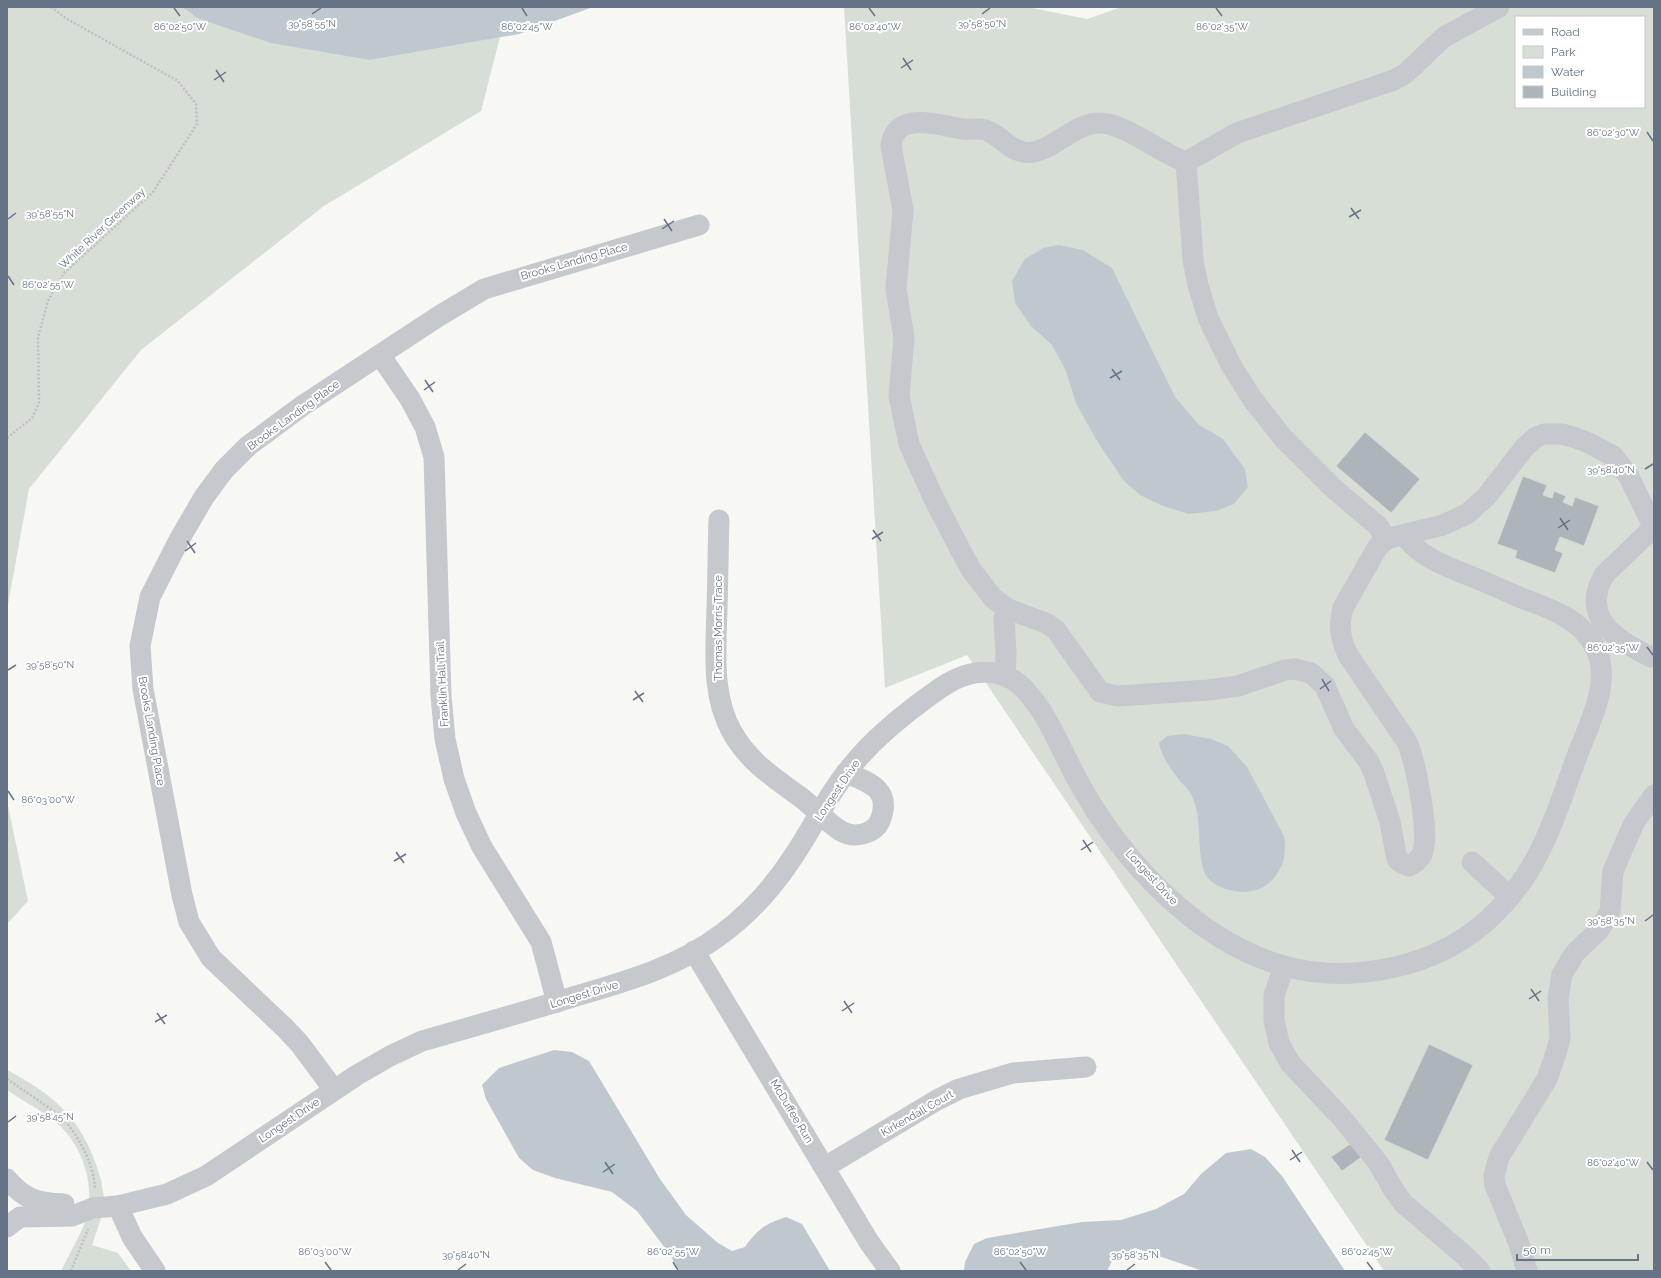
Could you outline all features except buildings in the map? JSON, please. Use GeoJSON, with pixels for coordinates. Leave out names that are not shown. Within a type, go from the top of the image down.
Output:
{"type":"FeatureCollection","features":[{"type":"Feature","properties":{"kind":"street"},"geometry":{"type":"LineString","coordinates":[[1499,7],[1444,37],[1406,73],[1394,80],[1237,133],[1186,162],[1154,147],[1125,130],[1101,122],[1078,129],[1039,150],[1025,152],[1009,146],[996,135],[983,129],[963,129],[923,121],[906,125],[892,138],[891,146],[903,210],[896,289],[904,338],[899,396],[904,427],[918,466],[972,571],[993,598],[1008,609],[1046,623],[1056,630],[1100,692],[1109,696],[1141,695],[1238,686],[1285,670],[1295,669],[1311,673],[1325,686],[1344,729],[1369,762],[1390,822],[1397,859],[1409,866],[1416,862],[1423,853],[1425,843],[1419,792],[1412,754],[1407,742],[1348,655],[1342,644],[1340,633],[1340,619],[1343,608],[1362,578],[1377,548],[1395,537],[1443,525],[1467,514],[1486,497],[1524,448],[1536,437],[1551,434],[1562,434],[1589,443],[1604,450],[1620,462],[1636,490],[1654,528],[1604,575],[1599,584],[1595,602],[1597,612],[1612,632],[1632,648],[1651,657],[1654,656]]}},
{"type":"Feature","properties":{"kind":"street","name":"Longest Drive"},"geometry":{"type":"LineString","coordinates":[[7,1227],[20,1217],[72,1216],[93,1208],[118,1206],[167,1194],[206,1176],[334,1090],[390,1056],[422,1041],[557,1002],[632,979],[674,964],[719,937],[745,915],[776,882],[846,773],[873,743],[919,704],[946,684],[960,677],[976,673],[995,673],[1005,676],[1020,684],[1030,694],[1081,786],[1113,834],[1162,892],[1193,919],[1227,942],[1248,953],[1284,966],[1319,972],[1358,972],[1384,969],[1413,961],[1439,951],[1475,931],[1510,897],[1528,872],[1550,830],[1600,691],[1602,669],[1599,656],[1593,642],[1571,619],[1546,607],[1436,562],[1373,522],[1333,488],[1284,439],[1254,400],[1231,365],[1208,318],[1198,285],[1193,260],[1186,162]]}},
{"type":"Feature","properties":{"kind":"street","name":"Brooks Landing Place"},"geometry":{"type":"LineString","coordinates":[[334,1090],[300,1044],[211,958],[189,922],[143,689],[140,646],[150,597],[179,540],[204,498],[224,470],[248,446],[302,406],[380,356],[438,316],[484,289],[699,225]]}},
{"type":"Feature","properties":{"kind":"street","name":"Franklin Hall Trail"},"geometry":{"type":"LineString","coordinates":[[380,356],[410,399],[425,427],[434,457],[441,696],[445,739],[454,778],[466,813],[482,847],[541,942],[557,1002]]}},
{"type":"Feature","properties":{"kind":"street","name":"Thomas Morris Trace"},"geometry":{"type":"LineString","coordinates":[[719,520],[716,670],[721,704],[732,732],[748,754],[769,775],[799,796],[820,814]]}},
{"type":"Feature","properties":{"kind":"street"},"geometry":{"type":"LineString","coordinates":[[1005,676],[1006,652],[1004,619],[1008,609]]}},
{"type":"Feature","properties":{"kind":"street"},"geometry":{"type":"LineString","coordinates":[[820,814],[842,832],[855,835],[864,834],[877,827],[885,809],[882,794],[874,785],[846,773]]}},
{"type":"Feature","properties":{"kind":"street"},"geometry":{"type":"LineString","coordinates":[[1527,1271],[1495,1185],[1495,1167],[1547,1079],[1560,1038],[1558,999],[1562,974],[1575,953],[1599,930],[1610,912],[1613,871],[1634,823],[1654,795]]}},
{"type":"Feature","properties":{"kind":"street"},"geometry":{"type":"LineString","coordinates":[[1472,862],[1510,897]]}},
{"type":"Feature","properties":{"kind":"street","name":"McDuffee Run"},"geometry":{"type":"LineString","coordinates":[[694,951],[869,1242],[890,1271]]}},
{"type":"Feature","properties":{"kind":"street"},"geometry":{"type":"LineString","coordinates":[[1284,966],[1274,996],[1274,1020],[1279,1043],[1290,1063],[1341,1117],[1378,1164],[1393,1190],[1403,1203],[1464,1255],[1480,1271]]}},
{"type":"Feature","properties":{"kind":"street","name":"Kirkendall Court"},"geometry":{"type":"LineString","coordinates":[[825,1167],[937,1100],[959,1089],[1013,1073],[1086,1067]]}},
{"type":"Feature","properties":{"kind":"street","name":"Longest Drive"},"geometry":{"type":"LineString","coordinates":[[7,1178],[22,1195],[36,1201],[50,1204],[88,1205],[93,1208]]}},
{"type":"Feature","properties":{"kind":"street"},"geometry":{"type":"LineString","coordinates":[[118,1206],[132,1237],[155,1271]]}},
{"type":"Feature","properties":{"kind":"path","name":"White River Greenway"},"geometry":{"type":"LineString","coordinates":[[7,438],[32,418],[39,403],[38,337],[48,301],[64,273],[153,192],[197,124],[196,104],[178,81],[67,19],[51,7]]}},
{"type":"Feature","properties":{"kind":"path"},"geometry":{"type":"LineString","coordinates":[[7,1079],[62,1116],[73,1131],[89,1163],[95,1184],[96,1197],[92,1220],[71,1271]]}},
{"type":"Feature","properties":{"kind":"green space"},"geometry":{"type":"Polygon","coordinates":[[[7,7],[182,7],[197,18],[370,60],[500,37],[481,111],[324,206],[141,350],[29,489],[7,610],[7,7]]]}},
{"type":"Feature","properties":{"kind":"green space"},"geometry":{"type":"Polygon","coordinates":[[[844,7],[1027,7],[1087,19],[1122,7],[1654,7],[1654,1271],[1384,1271],[967,655],[885,688],[844,7]]]}},
{"type":"Feature","properties":{"kind":"green space"},"geometry":{"type":"Polygon","coordinates":[[[7,801],[28,901],[7,924],[7,801]]]}},
{"type":"Feature","properties":{"kind":"green space"},"geometry":{"type":"Polygon","coordinates":[[[7,1070],[25,1080],[55,1102],[68,1114],[78,1127],[94,1160],[101,1180],[106,1204],[92,1245],[118,1253],[131,1271],[61,1271],[85,1223],[89,1204],[88,1179],[80,1154],[74,1143],[58,1124],[7,1090],[7,1070]]]}},
{"type":"Feature","properties":{"kind":"water"},"geometry":{"type":"Polygon","coordinates":[[[182,7],[593,7],[519,34],[370,60],[271,43],[197,18],[182,7]]]}},
{"type":"Feature","properties":{"kind":"water"},"geometry":{"type":"Polygon","coordinates":[[[1059,245],[1083,250],[1112,268],[1175,397],[1199,425],[1223,439],[1245,469],[1248,487],[1234,504],[1216,511],[1189,514],[1163,506],[1140,495],[1124,481],[1097,441],[1076,403],[1066,371],[1052,345],[1031,326],[1015,303],[1012,281],[1025,259],[1043,248],[1059,245]]]}},
{"type":"Feature","properties":{"kind":"water"},"geometry":{"type":"Polygon","coordinates":[[[1184,734],[1211,739],[1228,746],[1247,767],[1284,836],[1285,848],[1279,871],[1273,880],[1254,891],[1243,892],[1223,888],[1212,882],[1204,871],[1200,854],[1197,815],[1194,801],[1190,792],[1179,780],[1167,762],[1159,743],[1167,736],[1184,734]]]}},
{"type":"Feature","properties":{"kind":"water"},"geometry":{"type":"Polygon","coordinates":[[[554,1050],[572,1052],[589,1061],[660,1179],[686,1215],[718,1243],[732,1251],[745,1247],[762,1228],[786,1217],[802,1224],[830,1271],[680,1271],[668,1252],[637,1211],[612,1192],[555,1178],[533,1170],[519,1158],[486,1099],[482,1085],[499,1068],[554,1050]]]}},
{"type":"Feature","properties":{"kind":"water"},"geometry":{"type":"Polygon","coordinates":[[[1251,1149],[1265,1157],[1282,1176],[1345,1271],[1203,1271],[1135,1248],[1113,1259],[1107,1271],[964,1271],[965,1262],[974,1244],[987,1238],[1082,1222],[1121,1220],[1156,1209],[1184,1194],[1201,1174],[1226,1153],[1251,1149]]]}}]}
